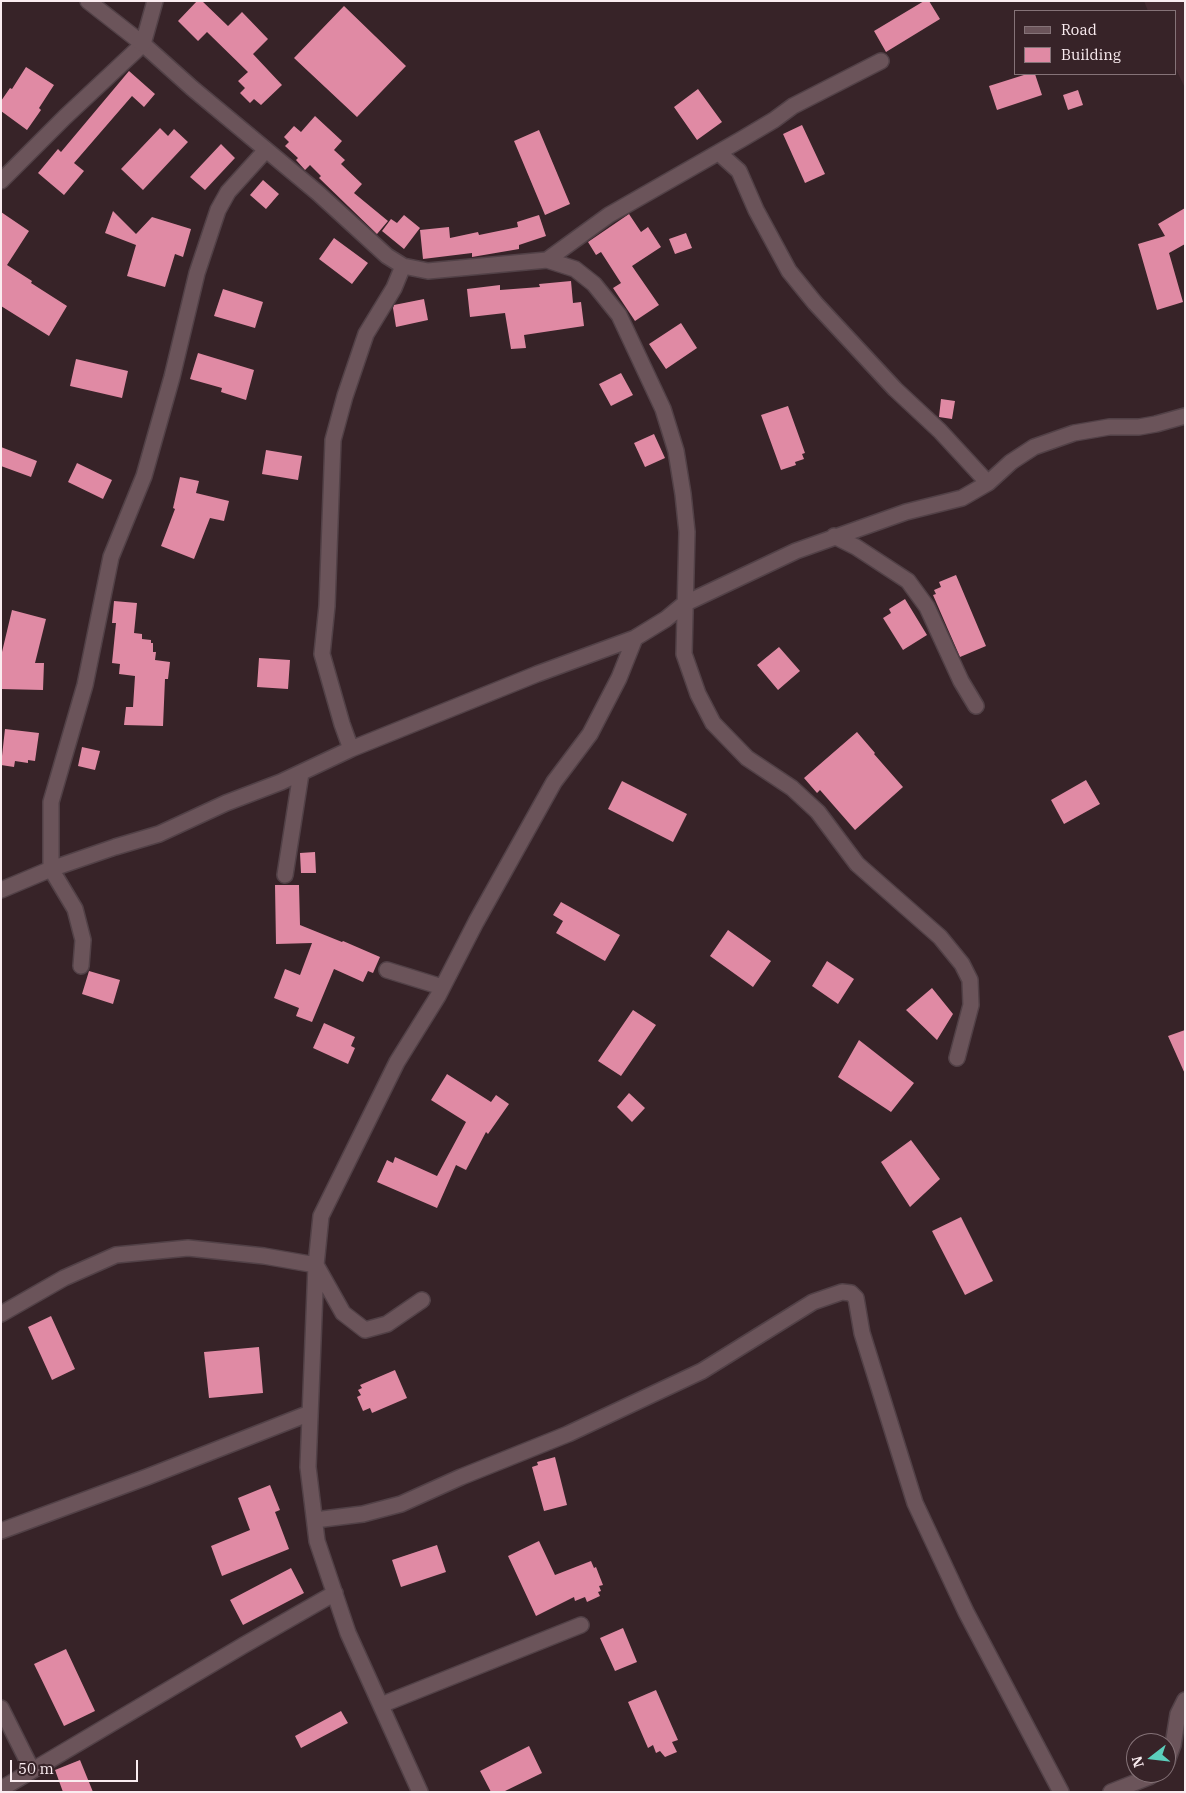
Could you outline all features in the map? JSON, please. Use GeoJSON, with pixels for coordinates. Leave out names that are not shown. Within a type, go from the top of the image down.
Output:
{"type":"FeatureCollection","features":[{"type":"Feature","properties":{"kind":"street"},"geometry":{"type":"LineString","coordinates":[[88,1],[143,44],[192,88],[318,193],[387,256],[403,266],[428,271],[547,260],[575,268],[594,284],[619,315],[663,409],[676,451],[687,532],[684,654],[698,694],[713,723],[747,758],[792,788],[818,812],[857,864],[940,938],[962,964],[970,980],[971,1005],[957,1058]]}},
{"type":"Feature","properties":{"kind":"street"},"geometry":{"type":"LineString","coordinates":[[1,181],[65,117],[143,44],[155,1]]}},
{"type":"Feature","properties":{"kind":"street"},"geometry":{"type":"LineString","coordinates":[[547,260],[609,215],[719,153],[774,120],[793,106],[881,61]]}},
{"type":"Feature","properties":{"kind":"street"},"geometry":{"type":"LineString","coordinates":[[80,966],[83,940],[76,909],[51,869],[51,802],[86,685],[111,558],[144,476],[172,377],[197,273],[218,210],[228,192],[266,150]]}},
{"type":"Feature","properties":{"kind":"street"},"geometry":{"type":"LineString","coordinates":[[719,153],[739,171],[756,210],[789,271],[815,303],[895,389],[940,431],[988,484]]}},
{"type":"Feature","properties":{"kind":"street"},"geometry":{"type":"LineString","coordinates":[[351,748],[342,724],[322,654],[327,606],[333,440],[345,396],[366,334],[394,288],[403,266]]}},
{"type":"Feature","properties":{"kind":"street"},"geometry":{"type":"LineString","coordinates":[[1,890],[51,869],[114,847],[159,834],[226,803],[281,782],[351,748],[537,674],[635,638],[666,619],[684,604],[796,551],[906,512],[962,498],[988,484],[1011,462],[1034,448],[1074,433],[1109,427],[1148,426],[1185,416]]}},
{"type":"Feature","properties":{"kind":"street"},"geometry":{"type":"LineString","coordinates":[[834,536],[856,547],[908,581],[927,607],[961,681],[976,706]]}},
{"type":"Feature","properties":{"kind":"street"},"geometry":{"type":"LineString","coordinates":[[420,1792],[348,1632],[317,1541],[308,1467],[316,1265],[321,1216],[397,1062],[442,987],[554,782],[590,734],[619,678],[635,638]]}},
{"type":"Feature","properties":{"kind":"street"},"geometry":{"type":"LineString","coordinates":[[285,875],[301,773]]}},
{"type":"Feature","properties":{"kind":"street"},"geometry":{"type":"LineString","coordinates":[[387,970],[442,987]]}},
{"type":"Feature","properties":{"kind":"street"},"geometry":{"type":"LineString","coordinates":[[1,1314],[64,1278],[116,1255],[188,1248],[264,1256],[316,1265]]}},
{"type":"Feature","properties":{"kind":"street"},"geometry":{"type":"LineString","coordinates":[[316,1265],[343,1313],[365,1330],[387,1324],[422,1300]]}},
{"type":"Feature","properties":{"kind":"street"},"geometry":{"type":"LineString","coordinates":[[315,1520],[363,1514],[401,1504],[461,1477],[568,1434],[702,1371],[813,1302],[842,1292],[851,1293],[856,1298],[862,1333],[915,1503],[966,1612],[1062,1792]]}},
{"type":"Feature","properties":{"kind":"street"},"geometry":{"type":"LineString","coordinates":[[1,1531],[147,1477],[310,1413]]}},
{"type":"Feature","properties":{"kind":"street"},"geometry":{"type":"LineString","coordinates":[[1,1789],[335,1593]]}},
{"type":"Feature","properties":{"kind":"street"},"geometry":{"type":"LineString","coordinates":[[381,1705],[581,1625]]}},
{"type":"Feature","properties":{"kind":"street"},"geometry":{"type":"LineString","coordinates":[[1175,1733],[1178,1714],[1185,1700]]}},
{"type":"Feature","properties":{"kind":"street"},"geometry":{"type":"LineString","coordinates":[[1,1708],[32,1770]]}},
{"type":"Feature","properties":{"kind":"street"},"geometry":{"type":"LineString","coordinates":[[1111,1792],[1134,1783]]}},
{"type":"Feature","properties":{"kind":"shaded area"},"geometry":{"type":"Polygon","coordinates":[[[1144,1],[1185,1],[1185,88],[1176,69],[1176,10],[1148,10],[1144,1]]]}},
{"type":"Feature","properties":{"kind":"building"},"geometry":{"type":"Polygon","coordinates":[[[197,1],[202,1],[228,26],[242,12],[268,39],[253,54],[282,85],[261,105],[254,99],[250,103],[240,93],[245,88],[238,81],[248,72],[207,32],[198,41],[178,21],[197,1]]]}},
{"type":"Feature","properties":{"kind":"building"},"geometry":{"type":"Polygon","coordinates":[[[924,1],[929,1],[940,19],[886,52],[874,31],[924,1]]]}},
{"type":"Feature","properties":{"kind":"building"},"geometry":{"type":"Polygon","coordinates":[[[344,6],[406,66],[357,117],[294,58],[344,6]]]}},
{"type":"Feature","properties":{"kind":"building"},"geometry":{"type":"Polygon","coordinates":[[[26,67],[54,85],[39,108],[41,110],[27,130],[1,111],[1,101],[10,88],[12,89],[26,67]]]}},
{"type":"Feature","properties":{"kind":"building"},"geometry":{"type":"Polygon","coordinates":[[[129,71],[155,94],[144,107],[132,96],[74,163],[84,171],[64,195],[38,173],[58,149],[61,152],[129,71]]]}},
{"type":"Feature","properties":{"kind":"building"},"geometry":{"type":"Polygon","coordinates":[[[1024,75],[1035,75],[1042,95],[997,110],[989,86],[1024,75]]]}},
{"type":"Feature","properties":{"kind":"building"},"geometry":{"type":"Polygon","coordinates":[[[698,89],[722,122],[697,140],[674,107],[698,89]]]}},
{"type":"Feature","properties":{"kind":"building"},"geometry":{"type":"Polygon","coordinates":[[[1078,90],[1083,105],[1068,110],[1063,95],[1078,90]]]}},
{"type":"Feature","properties":{"kind":"building"},"geometry":{"type":"Polygon","coordinates":[[[315,116],[342,141],[334,150],[345,160],[341,164],[362,184],[354,193],[388,221],[377,234],[319,178],[321,176],[310,165],[305,170],[296,160],[298,158],[285,146],[289,142],[284,137],[294,126],[301,132],[315,116]]]}},
{"type":"Feature","properties":{"kind":"building"},"geometry":{"type":"Polygon","coordinates":[[[802,125],[825,174],[805,183],[783,134],[802,125]]]}},
{"type":"Feature","properties":{"kind":"building"},"geometry":{"type":"Polygon","coordinates":[[[160,128],[168,136],[174,129],[188,142],[143,190],[121,169],[160,128]]]}},
{"type":"Feature","properties":{"kind":"building"},"geometry":{"type":"Polygon","coordinates":[[[539,130],[570,204],[545,215],[514,141],[539,130]]]}},
{"type":"Feature","properties":{"kind":"building"},"geometry":{"type":"Polygon","coordinates":[[[221,144],[235,158],[205,190],[190,177],[221,144]]]}},
{"type":"Feature","properties":{"kind":"building"},"geometry":{"type":"Polygon","coordinates":[[[263,180],[279,194],[266,209],[250,195],[263,180]]]}},
{"type":"Feature","properties":{"kind":"building"},"geometry":{"type":"Polygon","coordinates":[[[1185,208],[1185,244],[1169,253],[1183,302],[1157,310],[1138,244],[1165,236],[1158,224],[1185,208]]]}},
{"type":"Feature","properties":{"kind":"building"},"geometry":{"type":"Polygon","coordinates":[[[113,211],[136,234],[152,217],[191,229],[183,257],[175,254],[165,287],[127,276],[136,245],[105,233],[113,211]]]}},
{"type":"Feature","properties":{"kind":"building"},"geometry":{"type":"Polygon","coordinates":[[[1,212],[29,231],[7,265],[67,306],[49,336],[1,306],[1,212]]]}},
{"type":"Feature","properties":{"kind":"building"},"geometry":{"type":"Polygon","coordinates":[[[629,214],[641,232],[648,227],[661,247],[632,266],[659,305],[635,321],[613,288],[621,283],[601,252],[596,255],[588,242],[629,214]]]}},
{"type":"Feature","properties":{"kind":"building"},"geometry":{"type":"Polygon","coordinates":[[[404,215],[420,228],[404,249],[382,231],[391,219],[397,223],[404,215]]]}},
{"type":"Feature","properties":{"kind":"building"},"geometry":{"type":"Polygon","coordinates":[[[539,215],[546,236],[519,245],[519,249],[472,257],[472,253],[423,259],[420,230],[449,227],[450,238],[478,232],[479,235],[518,227],[517,222],[539,215]]]}},
{"type":"Feature","properties":{"kind":"building"},"geometry":{"type":"Polygon","coordinates":[[[686,233],[692,248],[675,254],[669,239],[686,233]]]}},
{"type":"Feature","properties":{"kind":"building"},"geometry":{"type":"Polygon","coordinates":[[[334,238],[368,263],[352,284],[319,259],[334,238]]]}},
{"type":"Feature","properties":{"kind":"building"},"geometry":{"type":"Polygon","coordinates":[[[571,281],[573,303],[581,302],[584,326],[524,335],[526,348],[511,349],[505,313],[470,317],[467,289],[500,285],[500,290],[540,287],[539,284],[571,281]]]}},
{"type":"Feature","properties":{"kind":"building"},"geometry":{"type":"Polygon","coordinates":[[[223,289],[263,302],[255,328],[214,316],[223,289]]]}},
{"type":"Feature","properties":{"kind":"building"},"geometry":{"type":"Polygon","coordinates":[[[424,299],[428,320],[396,327],[394,305],[424,299]]]}},
{"type":"Feature","properties":{"kind":"building"},"geometry":{"type":"Polygon","coordinates":[[[681,323],[697,348],[666,369],[649,344],[681,323]]]}},
{"type":"Feature","properties":{"kind":"building"},"geometry":{"type":"Polygon","coordinates":[[[198,353],[254,370],[246,400],[221,392],[222,388],[190,379],[198,353]]]}},
{"type":"Feature","properties":{"kind":"building"},"geometry":{"type":"Polygon","coordinates":[[[76,359],[128,371],[122,398],[70,386],[76,359]]]}},
{"type":"Feature","properties":{"kind":"building"},"geometry":{"type":"Polygon","coordinates":[[[621,373],[633,395],[611,406],[599,384],[621,373]]]}},
{"type":"Feature","properties":{"kind":"building"},"geometry":{"type":"Polygon","coordinates":[[[941,399],[955,401],[952,419],[939,417],[941,399]]]}},
{"type":"Feature","properties":{"kind":"building"},"geometry":{"type":"Polygon","coordinates":[[[788,406],[805,453],[802,454],[804,459],[795,462],[796,465],[781,470],[761,415],[788,406]]]}},
{"type":"Feature","properties":{"kind":"building"},"geometry":{"type":"Polygon","coordinates":[[[654,434],[665,458],[645,467],[634,443],[654,434]]]}},
{"type":"Feature","properties":{"kind":"building"},"geometry":{"type":"Polygon","coordinates":[[[1,447],[37,461],[31,477],[1,466],[1,447]]]}},
{"type":"Feature","properties":{"kind":"building"},"geometry":{"type":"Polygon","coordinates":[[[266,450],[302,456],[298,480],[262,474],[266,450]]]}},
{"type":"Feature","properties":{"kind":"building"},"geometry":{"type":"Polygon","coordinates":[[[77,463],[112,480],[103,499],[68,482],[77,463]]]}},
{"type":"Feature","properties":{"kind":"building"},"geometry":{"type":"Polygon","coordinates":[[[180,477],[199,481],[196,493],[229,501],[224,521],[210,518],[194,559],[161,546],[175,509],[173,508],[180,477]]]}},
{"type":"Feature","properties":{"kind":"building"},"geometry":{"type":"Polygon","coordinates":[[[956,575],[986,646],[960,657],[933,595],[936,594],[934,590],[941,587],[939,582],[956,575]]]}},
{"type":"Feature","properties":{"kind":"building"},"geometry":{"type":"Polygon","coordinates":[[[905,599],[927,635],[903,650],[883,618],[891,613],[889,609],[905,599]]]}},
{"type":"Feature","properties":{"kind":"building"},"geometry":{"type":"Polygon","coordinates":[[[114,601],[137,603],[134,633],[142,634],[142,639],[151,640],[153,652],[156,652],[155,660],[170,662],[168,679],[165,679],[163,726],[124,725],[126,707],[133,707],[135,676],[119,674],[120,664],[112,663],[116,623],[112,623],[114,601]]]}},
{"type":"Feature","properties":{"kind":"building"},"geometry":{"type":"Polygon","coordinates":[[[12,610],[46,619],[35,663],[44,663],[43,690],[1,689],[2,652],[12,610]]]}},
{"type":"Feature","properties":{"kind":"building"},"geometry":{"type":"Polygon","coordinates":[[[779,647],[800,671],[778,690],[757,665],[779,647]]]}},
{"type":"Feature","properties":{"kind":"building"},"geometry":{"type":"Polygon","coordinates":[[[259,658],[290,660],[288,689],[257,687],[259,658]]]}},
{"type":"Feature","properties":{"kind":"building"},"geometry":{"type":"Polygon","coordinates":[[[5,729],[39,733],[35,761],[28,760],[28,763],[15,761],[14,767],[1,765],[5,729]]]}},
{"type":"Feature","properties":{"kind":"building"},"geometry":{"type":"Polygon","coordinates":[[[857,732],[903,787],[855,830],[820,790],[817,793],[804,778],[857,732]]]}},
{"type":"Feature","properties":{"kind":"building"},"geometry":{"type":"Polygon","coordinates":[[[82,747],[100,751],[95,770],[78,766],[82,747]]]}},
{"type":"Feature","properties":{"kind":"building"},"geometry":{"type":"Polygon","coordinates":[[[1086,780],[1100,804],[1064,824],[1051,800],[1086,780]]]}},
{"type":"Feature","properties":{"kind":"building"},"geometry":{"type":"Polygon","coordinates":[[[622,781],[687,814],[673,842],[608,809],[622,781]]]}},
{"type":"Feature","properties":{"kind":"building"},"geometry":{"type":"Polygon","coordinates":[[[315,852],[316,873],[301,873],[300,853],[315,852]]]}},
{"type":"Feature","properties":{"kind":"building"},"geometry":{"type":"Polygon","coordinates":[[[275,885],[299,885],[300,925],[380,957],[373,973],[368,971],[363,982],[334,969],[312,1022],[296,1016],[299,1008],[274,998],[285,969],[300,975],[312,943],[276,944],[275,885]]]}},
{"type":"Feature","properties":{"kind":"building"},"geometry":{"type":"Polygon","coordinates":[[[561,902],[620,935],[605,961],[556,933],[563,921],[553,915],[561,902]]]}},
{"type":"Feature","properties":{"kind":"building"},"geometry":{"type":"Polygon","coordinates":[[[728,930],[771,961],[753,987],[710,956],[728,930]]]}},
{"type":"Feature","properties":{"kind":"building"},"geometry":{"type":"Polygon","coordinates":[[[827,961],[854,979],[838,1004],[812,986],[827,961]]]}},
{"type":"Feature","properties":{"kind":"building"},"geometry":{"type":"Polygon","coordinates":[[[89,971],[120,980],[113,1004],[82,994],[89,971]]]}},
{"type":"Feature","properties":{"kind":"building"},"geometry":{"type":"Polygon","coordinates":[[[932,988],[953,1014],[937,1040],[906,1010],[932,988]]]}},
{"type":"Feature","properties":{"kind":"building"},"geometry":{"type":"Polygon","coordinates":[[[633,1010],[656,1025],[621,1076],[598,1061],[633,1010]]]}},
{"type":"Feature","properties":{"kind":"building"},"geometry":{"type":"Polygon","coordinates":[[[324,1023],[355,1037],[351,1046],[355,1048],[348,1064],[313,1048],[324,1023]]]}},
{"type":"Feature","properties":{"kind":"building"},"geometry":{"type":"Polygon","coordinates":[[[1185,1030],[1185,1074],[1168,1036],[1185,1030]]]}},
{"type":"Feature","properties":{"kind":"building"},"geometry":{"type":"Polygon","coordinates":[[[859,1040],[914,1083],[891,1112],[838,1077],[859,1040]]]}},
{"type":"Feature","properties":{"kind":"building"},"geometry":{"type":"Polygon","coordinates":[[[447,1074],[491,1102],[496,1095],[509,1104],[488,1134],[486,1132],[466,1170],[456,1165],[437,1208],[377,1182],[387,1160],[393,1163],[395,1157],[437,1176],[466,1122],[431,1100],[447,1074]]]}},
{"type":"Feature","properties":{"kind":"building"},"geometry":{"type":"Polygon","coordinates":[[[629,1093],[645,1108],[632,1122],[617,1107],[629,1093]]]}},
{"type":"Feature","properties":{"kind":"building"},"geometry":{"type":"Polygon","coordinates":[[[911,1140],[940,1179],[910,1207],[881,1162],[911,1140]]]}},
{"type":"Feature","properties":{"kind":"building"},"geometry":{"type":"Polygon","coordinates":[[[961,1217],[993,1281],[965,1295],[932,1231],[961,1217]]]}},
{"type":"Feature","properties":{"kind":"building"},"geometry":{"type":"Polygon","coordinates":[[[51,1316],[75,1369],[52,1380],[28,1327],[51,1316]]]}},
{"type":"Feature","properties":{"kind":"building"},"geometry":{"type":"Polygon","coordinates":[[[259,1347],[263,1393],[209,1398],[204,1352],[259,1347]]]}},
{"type":"Feature","properties":{"kind":"building"},"geometry":{"type":"Polygon","coordinates":[[[395,1370],[407,1398],[372,1413],[370,1408],[363,1411],[357,1397],[361,1395],[358,1390],[362,1388],[360,1385],[395,1370]]]}},
{"type":"Feature","properties":{"kind":"building"},"geometry":{"type":"Polygon","coordinates":[[[555,1457],[567,1505],[544,1511],[532,1467],[538,1465],[537,1462],[555,1457]]]}},
{"type":"Feature","properties":{"kind":"building"},"geometry":{"type":"Polygon","coordinates":[[[270,1485],[280,1510],[275,1512],[289,1549],[222,1576],[211,1546],[250,1530],[238,1498],[270,1485]]]}},
{"type":"Feature","properties":{"kind":"building"},"geometry":{"type":"Polygon","coordinates":[[[539,1541],[555,1575],[591,1561],[594,1568],[596,1567],[603,1585],[599,1586],[601,1591],[598,1592],[600,1596],[587,1602],[585,1597],[575,1601],[574,1597],[536,1616],[508,1556],[539,1541]]]}},
{"type":"Feature","properties":{"kind":"building"},"geometry":{"type":"Polygon","coordinates":[[[437,1545],[446,1572],[401,1587],[392,1560],[437,1545]]]}},
{"type":"Feature","properties":{"kind":"building"},"geometry":{"type":"Polygon","coordinates":[[[291,1568],[304,1593],[243,1625],[230,1600],[291,1568]]]}},
{"type":"Feature","properties":{"kind":"building"},"geometry":{"type":"Polygon","coordinates":[[[623,1628],[637,1662],[615,1671],[600,1638],[623,1628]]]}},
{"type":"Feature","properties":{"kind":"building"},"geometry":{"type":"Polygon","coordinates":[[[66,1649],[95,1711],[64,1726],[34,1664],[66,1649]]]}},
{"type":"Feature","properties":{"kind":"building"},"geometry":{"type":"Polygon","coordinates":[[[656,1690],[678,1740],[672,1742],[677,1752],[665,1757],[660,1751],[656,1753],[653,1745],[648,1748],[628,1702],[656,1690]]]}},
{"type":"Feature","properties":{"kind":"building"},"geometry":{"type":"Polygon","coordinates":[[[341,1711],[348,1723],[301,1748],[295,1736],[341,1711]]]}},
{"type":"Feature","properties":{"kind":"building"},"geometry":{"type":"Polygon","coordinates":[[[529,1746],[542,1773],[503,1792],[491,1792],[480,1771],[529,1746]]]}},
{"type":"Feature","properties":{"kind":"building"},"geometry":{"type":"Polygon","coordinates":[[[80,1760],[93,1792],[63,1792],[55,1770],[80,1760]]]}}]}
